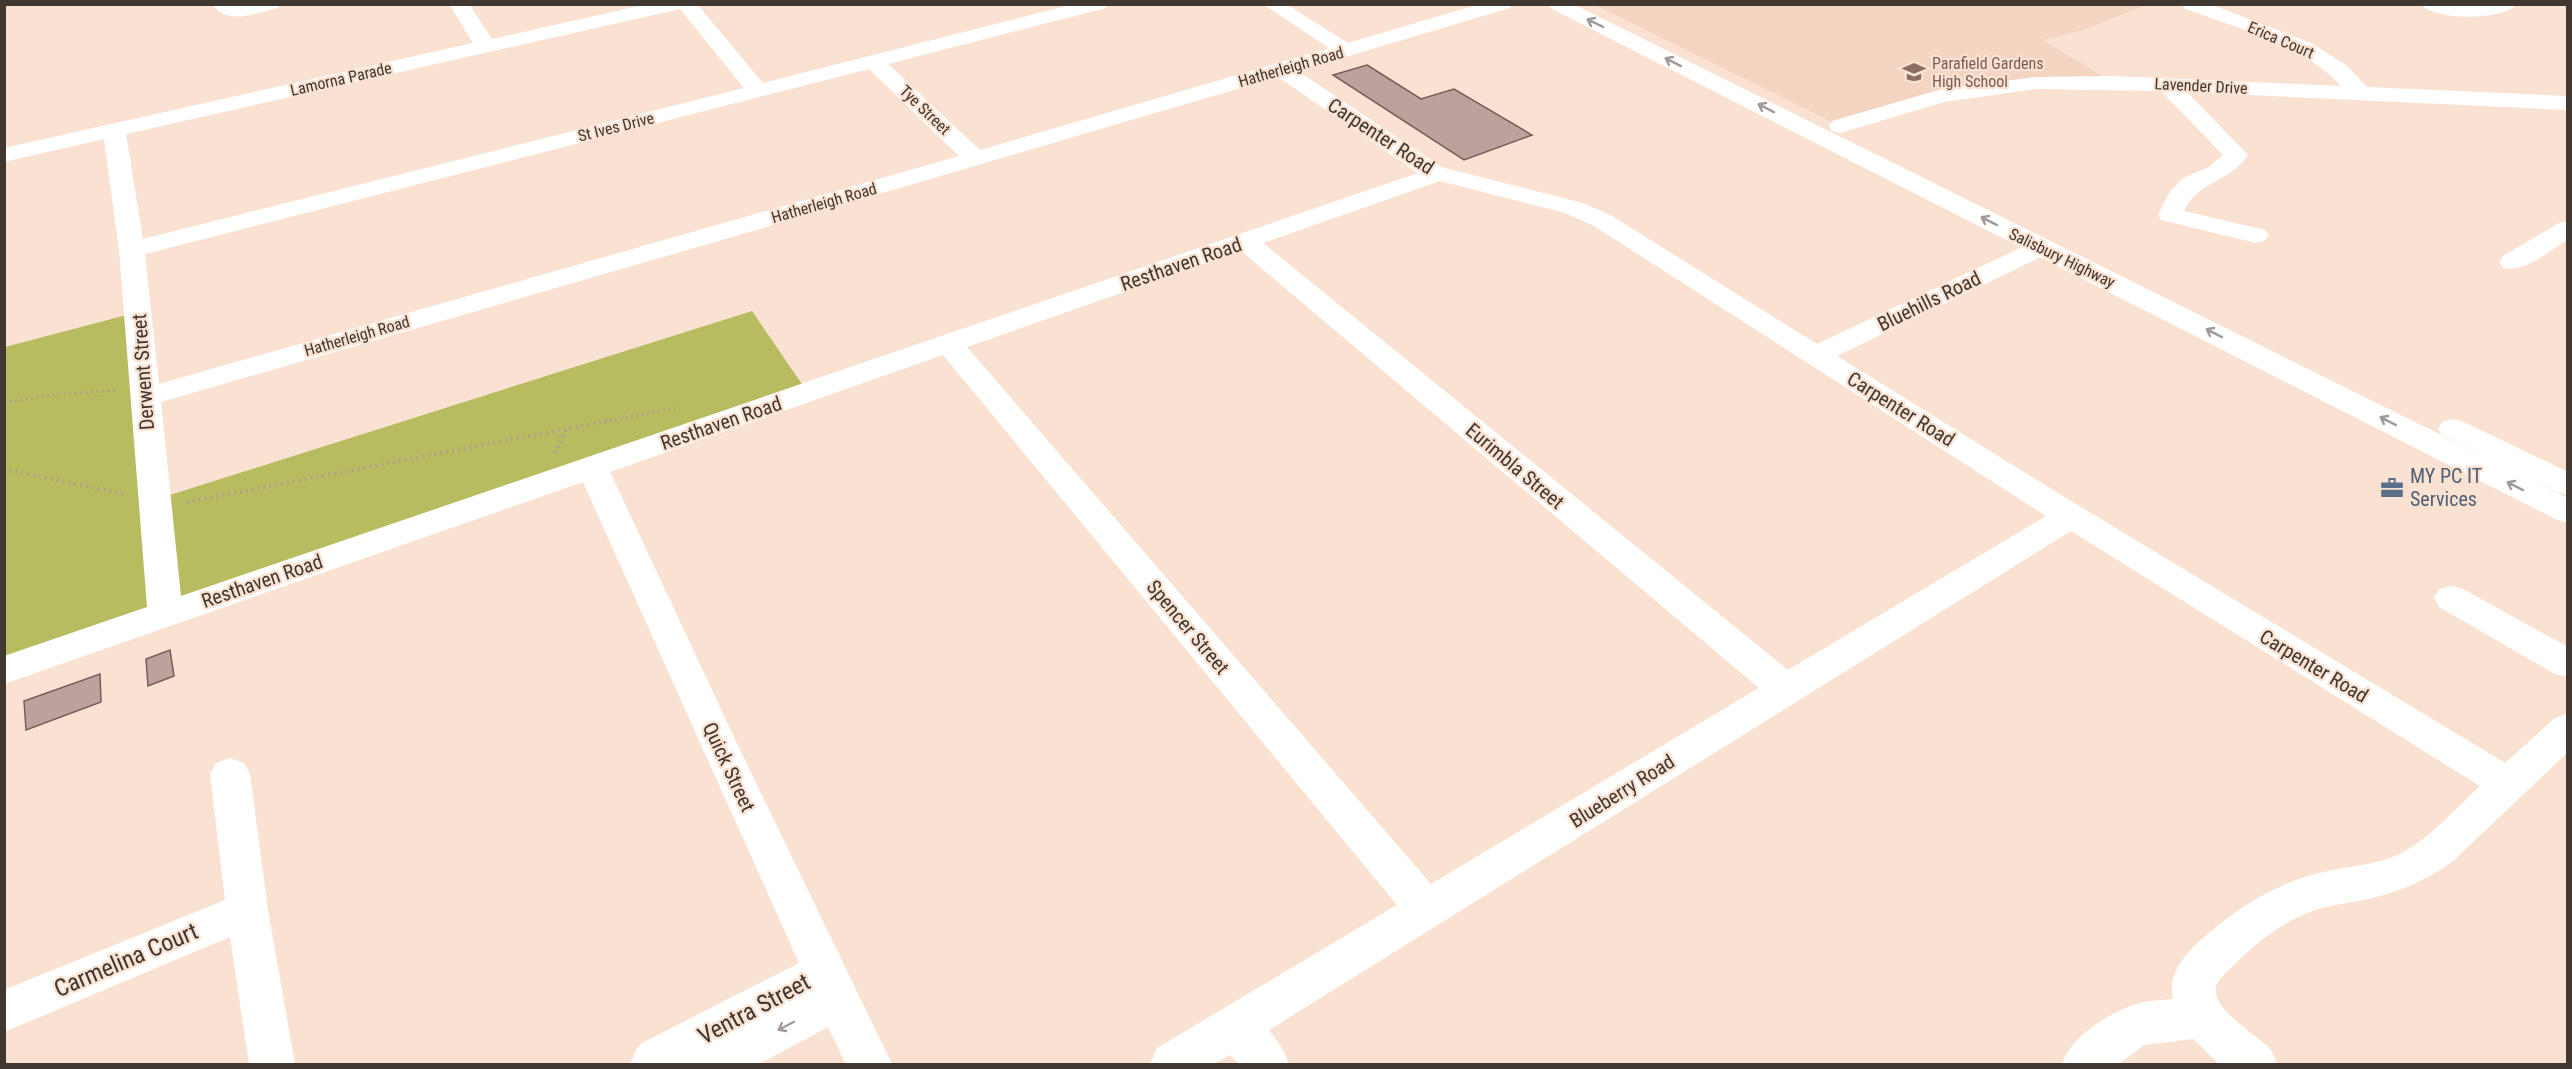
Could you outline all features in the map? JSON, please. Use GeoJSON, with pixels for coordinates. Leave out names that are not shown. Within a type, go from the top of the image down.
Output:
{"type":"FeatureCollection","features":[{"type":"Feature","properties":{"kind":"street"},"geometry":{"type":"LineString","coordinates":[[221,4],[224,9],[231,11],[270,4]]}},
{"type":"Feature","properties":{"kind":"street"},"geometry":{"type":"LineString","coordinates":[[459,4],[486,47]]}},
{"type":"Feature","properties":{"kind":"street","name":"Lamorna Parade"},"geometry":{"type":"LineString","coordinates":[[4,155],[677,4]]}},
{"type":"Feature","properties":{"kind":"street"},"geometry":{"type":"LineString","coordinates":[[686,4],[758,90]]}},
{"type":"Feature","properties":{"kind":"street","name":"St Ives Drive"},"geometry":{"type":"LineString","coordinates":[[132,250],[1100,4]]}},
{"type":"Feature","properties":{"kind":"street"},"geometry":{"type":"LineString","coordinates":[[1272,4],[1347,51]]}},
{"type":"Feature","properties":{"kind":"street","name":"Hatherleigh Road"},"geometry":{"type":"LineString","coordinates":[[144,397],[976,159],[1503,4]]}},
{"type":"Feature","properties":{"kind":"street","name":"Salisbury Highway"},"geometry":{"type":"LineString","coordinates":[[1557,4],[1829,130],[2053,242],[2568,512]]}},
{"type":"Feature","properties":{"kind":"street","name":"Salisbury Highway"},"geometry":{"type":"LineString","coordinates":[[1595,4],[1829,130]]}},
{"type":"Feature","properties":{"kind":"street","name":"Erica Court"},"geometry":{"type":"LineString","coordinates":[[2191,4],[2304,47],[2338,70],[2360,93]]}},
{"type":"Feature","properties":{"kind":"street"},"geometry":{"type":"LineString","coordinates":[[2430,4],[2469,13],[2491,10],[2508,4]]}},
{"type":"Feature","properties":{"kind":"street","name":"Tye Street"},"geometry":{"type":"LineString","coordinates":[[873,61],[976,159]]}},
{"type":"Feature","properties":{"kind":"street","name":"Carpenter Road"},"geometry":{"type":"LineString","coordinates":[[1282,70],[1438,174],[1592,214],[2070,516],[2508,784]]}},
{"type":"Feature","properties":{"kind":"street","name":"Lavender Drive"},"geometry":{"type":"LineString","coordinates":[[1829,130],[1942,96],[2006,86],[2066,82],[2167,84],[2568,103]]}},
{"type":"Feature","properties":{"kind":"street"},"geometry":{"type":"LineString","coordinates":[[2167,84],[2236,154],[2217,172],[2192,183],[2178,198],[2170,214],[2256,235]]}},
{"type":"Feature","properties":{"kind":"street","name":"Derwent Street"},"geometry":{"type":"LineString","coordinates":[[114,130],[132,250],[165,615]]}},
{"type":"Feature","properties":{"kind":"street","name":"Resthaven Road"},"geometry":{"type":"LineString","coordinates":[[4,670],[1438,174]]}},
{"type":"Feature","properties":{"kind":"street"},"geometry":{"type":"LineString","coordinates":[[2512,262],[2568,228]]}},
{"type":"Feature","properties":{"kind":"street","name":"Eurimbla Street"},"geometry":{"type":"LineString","coordinates":[[1244,241],[1786,690]]}},
{"type":"Feature","properties":{"kind":"street","name":"Salisbury Highway"},"geometry":{"type":"LineString","coordinates":[[2053,242],[2568,485]]}},
{"type":"Feature","properties":{"kind":"street","name":"Bluehills Road"},"geometry":{"type":"LineString","coordinates":[[1816,355],[2053,242]]}},
{"type":"Feature","properties":{"kind":"street","name":"Spencer Street"},"geometry":{"type":"LineString","coordinates":[[949,344],[1427,910]]}},
{"type":"Feature","properties":{"kind":"street","name":"Quick Street"},"geometry":{"type":"LineString","coordinates":[[592,467],[869,1065]]}},
{"type":"Feature","properties":{"kind":"street","name":"Blueberry Road"},"geometry":{"type":"LineString","coordinates":[[1173,1065],[1237,1046],[1427,910],[2070,516]]}},
{"type":"Feature","properties":{"kind":"street"},"geometry":{"type":"LineString","coordinates":[[2451,598],[2568,664]]}},
{"type":"Feature","properties":{"kind":"street"},"geometry":{"type":"LineString","coordinates":[[2254,1065],[2219,1036],[2204,1016],[2194,992],[2195,979],[2202,967],[2237,933],[2263,914],[2287,902],[2313,892],[2403,872],[2421,862],[2438,850],[2568,728]]}},
{"type":"Feature","properties":{"kind":"street"},"geometry":{"type":"LineString","coordinates":[[230,774],[247,910],[272,1064]]}},
{"type":"Feature","properties":{"kind":"street","name":"Carmelina Court"},"geometry":{"type":"LineString","coordinates":[[4,1011],[247,910]]}},
{"type":"Feature","properties":{"kind":"street","name":"Ventra Street"},"geometry":{"type":"LineString","coordinates":[[653,1065],[658,1059],[831,985]]}},
{"type":"Feature","properties":{"kind":"street","name":"Ventra Street"},"geometry":{"type":"LineString","coordinates":[[715,1065],[831,985]]}},
{"type":"Feature","properties":{"kind":"street"},"geometry":{"type":"LineString","coordinates":[[2085,1065],[2123,1032],[2142,1024],[2204,1016]]}},
{"type":"Feature","properties":{"kind":"street"},"geometry":{"type":"LineString","coordinates":[[1237,1046],[1252,1045],[1266,1065]]}},
{"type":"Feature","properties":{"kind":"path"},"geometry":{"type":"LineString","coordinates":[[4,403],[51,395],[121,389],[144,397]]}},
{"type":"Feature","properties":{"kind":"path"},"geometry":{"type":"LineString","coordinates":[[187,502],[684,406]]}},
{"type":"Feature","properties":{"kind":"path"},"geometry":{"type":"LineString","coordinates":[[4,469],[153,500]]}},
{"type":"Feature","properties":{"kind":"shaded area","name":"Parafield Gardens High School"},"geometry":{"type":"Polygon","coordinates":[[[1595,5],[2146,5],[2083,30],[2042,40],[2113,82],[2006,86],[1840,126],[1595,5]]]}},
{"type":"Feature","properties":{"kind":"green space"},"geometry":{"type":"Polygon","coordinates":[[[752,311],[808,393],[5,672],[5,347],[138,312],[154,500],[752,311]]]}},
{"type":"Feature","properties":{"kind":"building"},"geometry":{"type":"Polygon","coordinates":[[[1367,65],[1421,99],[1454,89],[1532,135],[1464,160],[1333,75],[1367,65]]]}},
{"type":"Feature","properties":{"kind":"building"},"geometry":{"type":"Polygon","coordinates":[[[170,650],[174,676],[148,686],[146,659],[170,650]]]}},
{"type":"Feature","properties":{"kind":"building"},"geometry":{"type":"Polygon","coordinates":[[[100,674],[101,702],[26,730],[24,701],[100,674]]]}},
{"type":"Feature","properties":{"kind":"place","name":"Parafield Gardens High School"},"geometry":{"type":"Point","coordinates":[1914,72]}},
{"type":"Feature","properties":{"kind":"place","name":"MY PC IT Services"},"geometry":{"type":"Point","coordinates":[2392,488]}}]}
